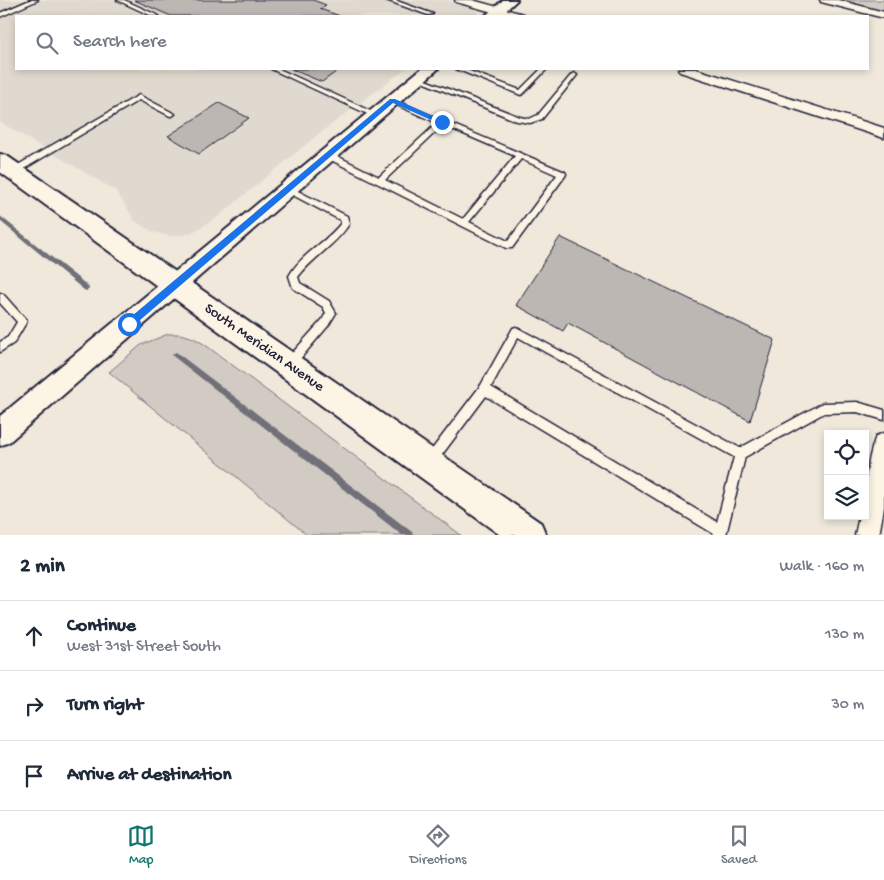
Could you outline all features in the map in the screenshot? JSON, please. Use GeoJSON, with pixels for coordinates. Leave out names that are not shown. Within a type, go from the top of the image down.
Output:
{"type":"FeatureCollection","features":[{"type":"Feature","properties":{"kind":"main road","name":"South Meridian Avenue"},"geometry":{"type":"LineString","coordinates":[[7,166],[529,535]]}},
{"type":"Feature","properties":{"kind":"street"},"geometry":{"type":"LineString","coordinates":[[460,0],[495,13],[511,15]]}},
{"type":"Feature","properties":{"kind":"street"},"geometry":{"type":"LineString","coordinates":[[495,13],[511,0]]}},
{"type":"Feature","properties":{"kind":"street"},"geometry":{"type":"LineString","coordinates":[[825,0],[884,15]]}},
{"type":"Feature","properties":{"kind":"street"},"geometry":{"type":"LineString","coordinates":[[687,70],[884,133]]}},
{"type":"Feature","properties":{"kind":"street"},"geometry":{"type":"LineString","coordinates":[[0,433],[424,74]]}},
{"type":"Feature","properties":{"kind":"street"},"geometry":{"type":"LineString","coordinates":[[867,535],[884,444]]}},
{"type":"Feature","properties":{"kind":"lane"},"geometry":{"type":"LineString","coordinates":[[0,15],[35,0]]}},
{"type":"Feature","properties":{"kind":"lane"},"geometry":{"type":"LineString","coordinates":[[120,0],[154,15]]}},
{"type":"Feature","properties":{"kind":"lane"},"geometry":{"type":"LineString","coordinates":[[389,0],[430,14]]}},
{"type":"Feature","properties":{"kind":"lane"},"geometry":{"type":"LineString","coordinates":[[276,70],[376,115]]}},
{"type":"Feature","properties":{"kind":"lane"},"geometry":{"type":"LineString","coordinates":[[462,70],[521,93],[543,70]]}},
{"type":"Feature","properties":{"kind":"lane"},"geometry":{"type":"LineString","coordinates":[[424,74],[519,119],[530,121],[540,117],[574,75]]}},
{"type":"Feature","properties":{"kind":"lane"},"geometry":{"type":"LineString","coordinates":[[7,166],[139,97],[172,114]]}},
{"type":"Feature","properties":{"kind":"lane"},"geometry":{"type":"LineString","coordinates":[[328,155],[509,246],[562,174],[392,101]]}},
{"type":"Feature","properties":{"kind":"lane"},"geometry":{"type":"LineString","coordinates":[[380,181],[442,122]]}},
{"type":"Feature","properties":{"kind":"lane"},"geometry":{"type":"LineString","coordinates":[[464,223],[520,156]]}},
{"type":"Feature","properties":{"kind":"lane"},"geometry":{"type":"LineString","coordinates":[[288,189],[344,218],[345,224],[340,232],[301,264],[293,276],[296,286],[326,304],[330,313],[325,323],[288,365]]}},
{"type":"Feature","properties":{"kind":"lane"},"geometry":{"type":"LineString","coordinates":[[0,297],[22,321],[10,340],[0,348]]}},
{"type":"Feature","properties":{"kind":"lane"},"geometry":{"type":"LineString","coordinates":[[428,464],[485,389],[516,331],[740,454]]}},
{"type":"Feature","properties":{"kind":"lane"},"geometry":{"type":"LineString","coordinates":[[485,389],[721,533],[740,454],[823,408],[857,407],[884,415]]}},
{"type":"Feature","properties":{"kind":"shaded area"},"geometry":{"type":"Polygon","coordinates":[[[0,0],[447,0],[477,11],[477,15],[15,15],[15,70],[404,70],[316,136],[215,219],[189,234],[171,236],[153,232],[135,221],[116,191],[0,122],[0,0]]]}},
{"type":"Feature","properties":{"kind":"shaded area"},"geometry":{"type":"Polygon","coordinates":[[[838,0],[884,0],[884,12],[838,0]]]}},
{"type":"Feature","properties":{"kind":"shaded area"},"geometry":{"type":"Polygon","coordinates":[[[168,334],[184,335],[194,338],[203,344],[461,535],[307,535],[109,372],[141,345],[168,334]]]}},
{"type":"Feature","properties":{"kind":"building"},"geometry":{"type":"Polygon","coordinates":[[[134,0],[313,0],[326,5],[320,9],[337,15],[169,15],[134,0]]]}},
{"type":"Feature","properties":{"kind":"building"},"geometry":{"type":"Polygon","coordinates":[[[293,70],[339,70],[322,82],[293,70]]]}},
{"type":"Feature","properties":{"kind":"building"},"geometry":{"type":"Polygon","coordinates":[[[219,103],[249,118],[199,154],[168,136],[219,103]]]}},
{"type":"Feature","properties":{"kind":"building"},"geometry":{"type":"Polygon","coordinates":[[[560,237],[775,340],[750,421],[568,323],[563,331],[516,305],[560,237]]]}},
{"type":"Feature","properties":{"kind":"waterway"},"geometry":{"type":"LineString","coordinates":[[0,218],[86,288]]}},
{"type":"Feature","properties":{"kind":"waterway"},"geometry":{"type":"LineString","coordinates":[[176,355],[409,535]]}},
{"type":"Feature","properties":{"kind":"route"},"geometry":{"type":"LineString","coordinates":[[129,324],[392,101],[442,122]]}}]}
